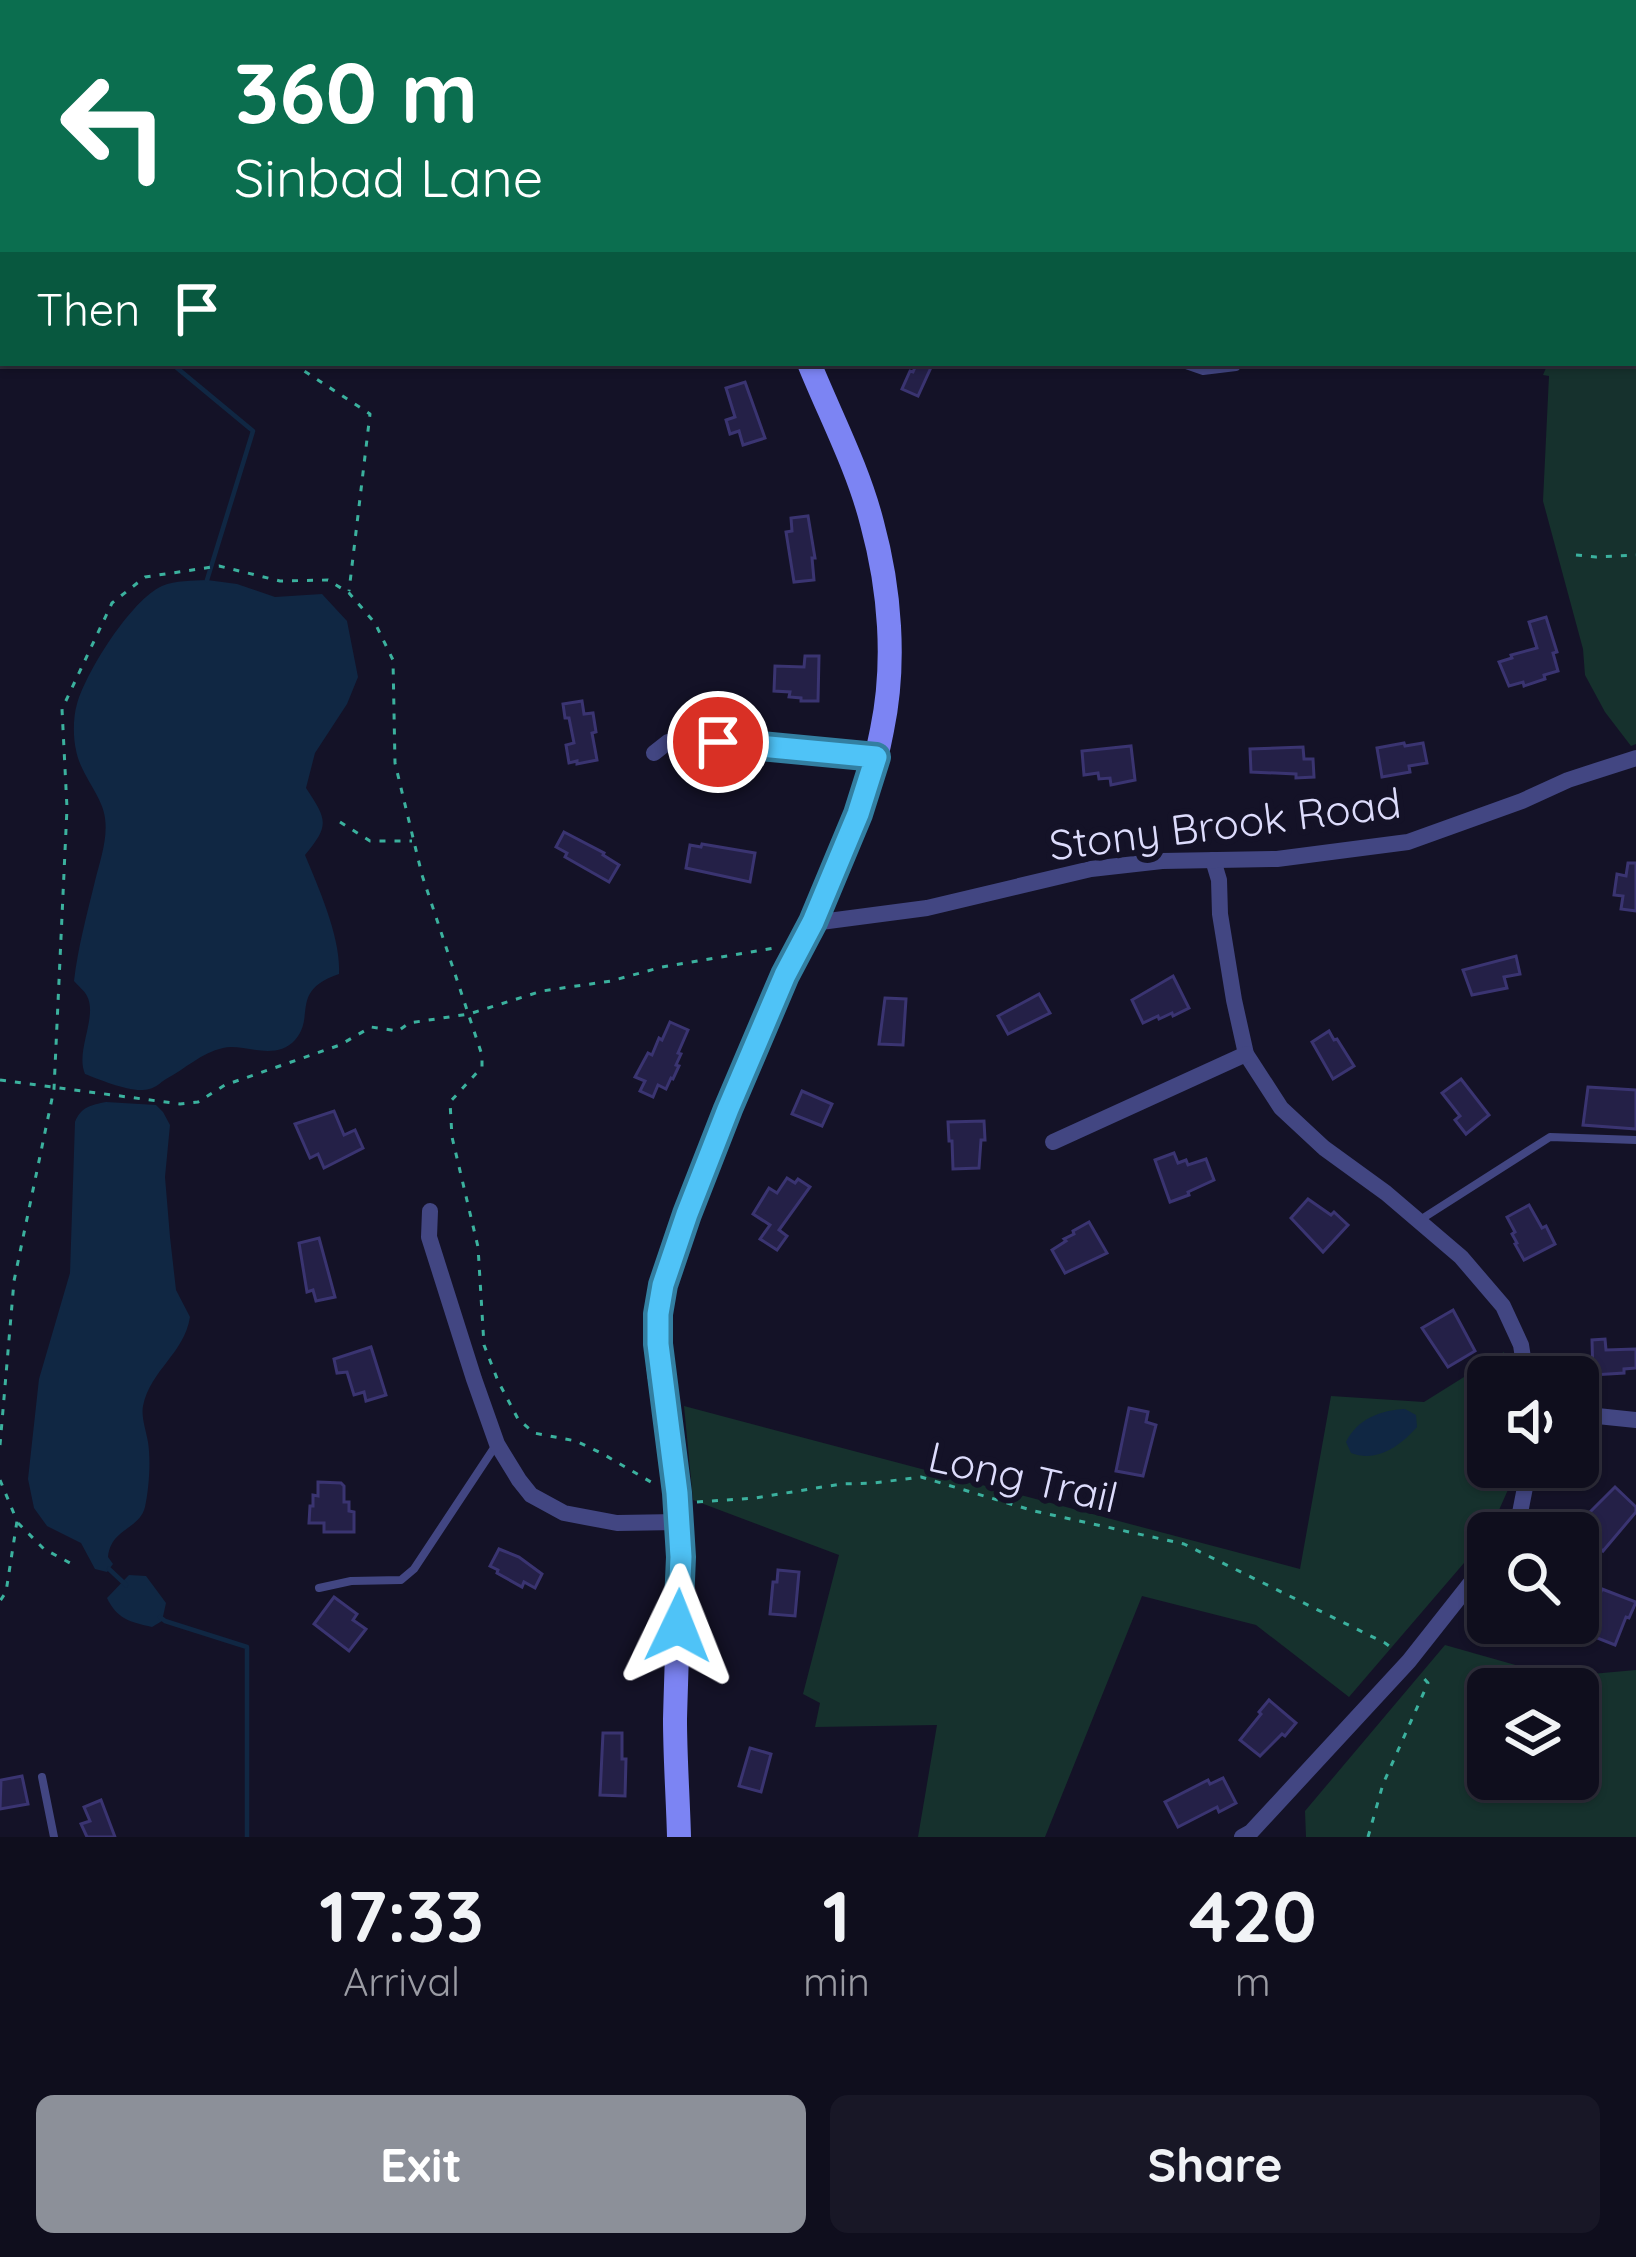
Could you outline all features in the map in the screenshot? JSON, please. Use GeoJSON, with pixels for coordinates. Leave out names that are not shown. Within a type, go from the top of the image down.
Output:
{"type":"FeatureCollection","features":[{"type":"Feature","properties":{"kind":"main road"},"geometry":{"type":"LineString","coordinates":[[679,1837],[675,1725],[681,1557],[658,1344],[663,1285],[719,1130],[858,814],[884,725],[890,667],[888,613],[872,521],[809,366]]}},
{"type":"Feature","properties":{"kind":"street"},"geometry":{"type":"LineString","coordinates":[[654,753],[682,739],[876,757]]}},
{"type":"Feature","properties":{"kind":"street","name":"Stony Brook Road"},"geometry":{"type":"LineString","coordinates":[[807,934],[1090,869],[1276,859],[1408,842],[1636,758]]}},
{"type":"Feature","properties":{"kind":"street"},"geometry":{"type":"LineString","coordinates":[[1213,860],[1246,1054],[1281,1108],[1461,1257],[1503,1306],[1523,1356]]}},
{"type":"Feature","properties":{"kind":"street"},"geometry":{"type":"LineString","coordinates":[[1053,1142],[1246,1054]]}},
{"type":"Feature","properties":{"kind":"street"},"geometry":{"type":"LineString","coordinates":[[430,1210],[429,1237],[497,1444],[519,1480],[531,1495],[564,1513],[617,1523],[677,1522]]}},
{"type":"Feature","properties":{"kind":"street"},"geometry":{"type":"LineString","coordinates":[[1599,1416],[1636,1420]]}},
{"type":"Feature","properties":{"kind":"street"},"geometry":{"type":"LineString","coordinates":[[1242,1837],[1409,1661],[1467,1588]]}},
{"type":"Feature","properties":{"kind":"lane"},"geometry":{"type":"LineString","coordinates":[[1189,366],[1203,371],[1236,367]]}},
{"type":"Feature","properties":{"kind":"lane"},"geometry":{"type":"LineString","coordinates":[[1419,1221],[1550,1137],[1636,1140]]}},
{"type":"Feature","properties":{"kind":"lane"},"geometry":{"type":"LineString","coordinates":[[319,1588],[351,1581],[401,1580],[414,1569],[497,1444]]}},
{"type":"Feature","properties":{"kind":"lane"},"geometry":{"type":"LineString","coordinates":[[42,1777],[54,1837]]}},
{"type":"Feature","properties":{"kind":"path"},"geometry":{"type":"LineString","coordinates":[[297,366],[370,413],[349,593]]}},
{"type":"Feature","properties":{"kind":"path"},"geometry":{"type":"LineString","coordinates":[[1576,555],[1636,555]]}},
{"type":"Feature","properties":{"kind":"path"},"geometry":{"type":"LineString","coordinates":[[0,1445],[14,1281],[54,1089],[67,808],[62,709],[112,603],[146,577],[220,566],[280,581],[328,580],[349,593],[375,623],[393,660],[395,764],[422,874],[469,1014]]}},
{"type":"Feature","properties":{"kind":"path"},"geometry":{"type":"LineString","coordinates":[[340,822],[370,841],[414,841]]}},
{"type":"Feature","properties":{"kind":"path"},"geometry":{"type":"LineString","coordinates":[[0,1080],[180,1104],[198,1102],[225,1085],[349,1041],[371,1027],[398,1031],[409,1023],[469,1014],[542,991],[611,981],[807,934]]}},
{"type":"Feature","properties":{"kind":"path","name":"Long Trail"},"geometry":{"type":"LineString","coordinates":[[469,1014],[482,1067],[450,1102],[452,1137],[478,1247],[484,1345],[518,1419],[534,1433],[576,1442],[695,1503],[921,1477],[1034,1511],[1184,1544],[1385,1643],[1409,1661]]}},
{"type":"Feature","properties":{"kind":"path"},"geometry":{"type":"LineString","coordinates":[[0,1480],[17,1521],[44,1549],[72,1564]]}},
{"type":"Feature","properties":{"kind":"path"},"geometry":{"type":"LineString","coordinates":[[0,1600],[6,1592],[17,1521]]}},
{"type":"Feature","properties":{"kind":"path"},"geometry":{"type":"LineString","coordinates":[[1368,1837],[1383,1784],[1428,1683],[1409,1661]]}},
{"type":"Feature","properties":{"kind":"green space"},"geometry":{"type":"Polygon","coordinates":[[[1547,366],[1636,366],[1636,744],[1631,746],[1585,675],[1583,649],[1543,501],[1549,376],[1543,375],[1547,366]]]}},
{"type":"Feature","properties":{"kind":"green space"},"geometry":{"type":"Polygon","coordinates":[[[1467,1375],[1467,1488],[1509,1488],[1498,1512],[1467,1512],[1467,1559],[1349,1697],[1256,1625],[1142,1596],[1045,1837],[918,1837],[937,1725],[815,1727],[820,1703],[803,1694],[839,1555],[693,1500],[684,1406],[1300,1569],[1331,1396],[1424,1402],[1467,1375]]]}},
{"type":"Feature","properties":{"kind":"green space"},"geometry":{"type":"Polygon","coordinates":[[[1445,1645],[1526,1668],[1467,1668],[1467,1800],[1599,1800],[1599,1673],[1636,1670],[1636,1837],[1306,1837],[1305,1811],[1445,1645]]]}},
{"type":"Feature","properties":{"kind":"water"},"geometry":{"type":"Polygon","coordinates":[[[207,580],[275,597],[322,594],[347,621],[358,677],[347,704],[315,753],[306,788],[323,822],[305,855],[333,929],[339,974],[314,988],[301,1031],[287,1046],[269,1051],[223,1048],[153,1088],[134,1090],[85,1074],[83,1065],[90,1004],[74,981],[106,826],[100,802],[78,759],[75,715],[100,656],[137,606],[162,586],[207,580]]]}},
{"type":"Feature","properties":{"kind":"water"},"geometry":{"type":"Polygon","coordinates":[[[106,1102],[156,1105],[170,1125],[165,1177],[170,1237],[176,1290],[190,1317],[181,1341],[147,1393],[143,1410],[149,1458],[145,1507],[114,1540],[108,1557],[113,1564],[107,1572],[95,1569],[81,1543],[47,1526],[34,1508],[28,1479],[39,1379],[70,1273],[75,1122],[87,1108],[106,1102]]]}},
{"type":"Feature","properties":{"kind":"water"},"geometry":{"type":"Polygon","coordinates":[[[1405,1409],[1416,1415],[1417,1427],[1403,1440],[1379,1454],[1351,1453],[1346,1442],[1363,1422],[1405,1409]]]}},
{"type":"Feature","properties":{"kind":"water"},"geometry":{"type":"Polygon","coordinates":[[[129,1575],[146,1576],[166,1603],[162,1621],[152,1627],[125,1618],[107,1598],[129,1575]]]}},
{"type":"Feature","properties":{"kind":"building"},"geometry":{"type":"Polygon","coordinates":[[[916,366],[932,366],[918,396],[902,389],[916,366]]]}},
{"type":"Feature","properties":{"kind":"building"},"geometry":{"type":"Polygon","coordinates":[[[745,382],[765,438],[743,445],[739,431],[730,434],[726,420],[735,417],[726,388],[745,382]]]}},
{"type":"Feature","properties":{"kind":"building"},"geometry":{"type":"Polygon","coordinates":[[[808,516],[814,580],[794,582],[786,532],[792,531],[791,518],[808,516]]]}},
{"type":"Feature","properties":{"kind":"building"},"geometry":{"type":"Polygon","coordinates":[[[1546,617],[1558,671],[1524,686],[1523,682],[1509,686],[1499,662],[1537,648],[1529,622],[1546,617]]]}},
{"type":"Feature","properties":{"kind":"building"},"geometry":{"type":"Polygon","coordinates":[[[805,656],[819,656],[818,701],[801,701],[789,697],[790,692],[774,691],[775,666],[804,667],[805,656]]]}},
{"type":"Feature","properties":{"kind":"building"},"geometry":{"type":"Polygon","coordinates":[[[582,701],[584,714],[593,713],[597,760],[569,763],[566,745],[574,743],[563,704],[582,701]]]}},
{"type":"Feature","properties":{"kind":"building"},"geometry":{"type":"Polygon","coordinates":[[[1423,743],[1427,763],[1382,777],[1377,748],[1423,743]]]}},
{"type":"Feature","properties":{"kind":"building"},"geometry":{"type":"Polygon","coordinates":[[[1131,746],[1135,780],[1111,785],[1110,778],[1099,779],[1098,773],[1084,775],[1082,751],[1131,746]]]}},
{"type":"Feature","properties":{"kind":"building"},"geometry":{"type":"Polygon","coordinates":[[[1303,747],[1304,759],[1313,759],[1314,777],[1251,772],[1250,749],[1303,747]]]}},
{"type":"Feature","properties":{"kind":"building"},"geometry":{"type":"Polygon","coordinates":[[[564,832],[619,865],[609,882],[556,847],[564,832]]]}},
{"type":"Feature","properties":{"kind":"building"},"geometry":{"type":"Polygon","coordinates":[[[690,845],[755,853],[750,882],[686,868],[690,845]]]}},
{"type":"Feature","properties":{"kind":"building"},"geometry":{"type":"Polygon","coordinates":[[[1628,863],[1636,863],[1636,911],[1621,909],[1623,896],[1614,895],[1617,874],[1626,876],[1628,863]]]}},
{"type":"Feature","properties":{"kind":"building"},"geometry":{"type":"Polygon","coordinates":[[[1516,956],[1520,974],[1504,977],[1507,988],[1472,995],[1463,970],[1516,956]]]}},
{"type":"Feature","properties":{"kind":"building"},"geometry":{"type":"Polygon","coordinates":[[[1173,976],[1189,1008],[1143,1023],[1132,1000],[1173,976]]]}},
{"type":"Feature","properties":{"kind":"building"},"geometry":{"type":"Polygon","coordinates":[[[1039,994],[1050,1013],[1008,1034],[998,1016],[1039,994]]]}},
{"type":"Feature","properties":{"kind":"building"},"geometry":{"type":"Polygon","coordinates":[[[885,998],[906,999],[903,1045],[879,1044],[885,998]]]}},
{"type":"Feature","properties":{"kind":"building"},"geometry":{"type":"Polygon","coordinates":[[[670,1022],[688,1030],[673,1079],[666,1089],[658,1085],[653,1097],[640,1091],[645,1081],[635,1077],[670,1022]]]}},
{"type":"Feature","properties":{"kind":"building"},"geometry":{"type":"Polygon","coordinates":[[[1329,1031],[1354,1066],[1333,1079],[1312,1042],[1329,1031]]]}},
{"type":"Feature","properties":{"kind":"building"},"geometry":{"type":"Polygon","coordinates":[[[1461,1079],[1489,1115],[1466,1134],[1455,1120],[1460,1116],[1442,1093],[1461,1079]]]}},
{"type":"Feature","properties":{"kind":"building"},"geometry":{"type":"Polygon","coordinates":[[[1588,1087],[1636,1090],[1636,1129],[1583,1125],[1588,1087]]]}},
{"type":"Feature","properties":{"kind":"building"},"geometry":{"type":"Polygon","coordinates":[[[802,1091],[832,1104],[822,1126],[792,1114],[802,1091]]]}},
{"type":"Feature","properties":{"kind":"building"},"geometry":{"type":"Polygon","coordinates":[[[334,1111],[344,1135],[355,1130],[363,1148],[324,1168],[318,1154],[310,1158],[295,1124],[334,1111]]]}},
{"type":"Feature","properties":{"kind":"building"},"geometry":{"type":"Polygon","coordinates":[[[984,1121],[979,1168],[953,1169],[948,1122],[984,1121]]]}},
{"type":"Feature","properties":{"kind":"building"},"geometry":{"type":"Polygon","coordinates":[[[1174,1153],[1178,1163],[1186,1160],[1188,1165],[1206,1159],[1214,1180],[1170,1202],[1155,1160],[1174,1153]]]}},
{"type":"Feature","properties":{"kind":"building"},"geometry":{"type":"Polygon","coordinates":[[[787,1178],[810,1187],[779,1230],[787,1236],[777,1250],[760,1239],[770,1225],[753,1214],[769,1188],[777,1193],[787,1178]]]}},
{"type":"Feature","properties":{"kind":"building"},"geometry":{"type":"Polygon","coordinates":[[[1308,1199],[1348,1225],[1323,1252],[1291,1218],[1308,1199]]]}},
{"type":"Feature","properties":{"kind":"building"},"geometry":{"type":"Polygon","coordinates":[[[1529,1205],[1555,1244],[1524,1260],[1507,1217],[1529,1205]]]}},
{"type":"Feature","properties":{"kind":"building"},"geometry":{"type":"Polygon","coordinates":[[[1089,1222],[1107,1253],[1065,1273],[1052,1250],[1089,1222]]]}},
{"type":"Feature","properties":{"kind":"building"},"geometry":{"type":"Polygon","coordinates":[[[319,1238],[335,1297],[316,1301],[313,1290],[307,1292],[299,1243],[319,1238]]]}},
{"type":"Feature","properties":{"kind":"building"},"geometry":{"type":"Polygon","coordinates":[[[1453,1310],[1475,1351],[1448,1367],[1422,1328],[1453,1310]]]}},
{"type":"Feature","properties":{"kind":"building"},"geometry":{"type":"Polygon","coordinates":[[[1605,1339],[1606,1350],[1636,1349],[1636,1368],[1599,1375],[1599,1356],[1592,1356],[1592,1340],[1605,1339]]]}},
{"type":"Feature","properties":{"kind":"building"},"geometry":{"type":"Polygon","coordinates":[[[371,1347],[386,1395],[366,1401],[364,1392],[354,1395],[347,1372],[337,1373],[334,1359],[371,1347]]]}},
{"type":"Feature","properties":{"kind":"building"},"geometry":{"type":"Polygon","coordinates":[[[1129,1408],[1148,1412],[1146,1422],[1156,1425],[1143,1476],[1116,1471],[1129,1408]]]}},
{"type":"Feature","properties":{"kind":"building"},"geometry":{"type":"Polygon","coordinates":[[[318,1482],[344,1486],[344,1502],[354,1512],[354,1532],[324,1532],[324,1523],[309,1523],[318,1482]]]}},
{"type":"Feature","properties":{"kind":"building"},"geometry":{"type":"Polygon","coordinates":[[[1615,1487],[1636,1507],[1603,1551],[1599,1547],[1599,1512],[1590,1512],[1615,1487]]]}},
{"type":"Feature","properties":{"kind":"building"},"geometry":{"type":"Polygon","coordinates":[[[499,1549],[542,1574],[535,1588],[524,1582],[522,1587],[490,1566],[499,1549]]]}},
{"type":"Feature","properties":{"kind":"building"},"geometry":{"type":"Polygon","coordinates":[[[778,1570],[799,1572],[795,1616],[770,1614],[778,1570]]]}},
{"type":"Feature","properties":{"kind":"building"},"geometry":{"type":"Polygon","coordinates":[[[1602,1589],[1636,1602],[1615,1645],[1599,1639],[1602,1589]]]}},
{"type":"Feature","properties":{"kind":"building"},"geometry":{"type":"Polygon","coordinates":[[[334,1597],[357,1614],[353,1620],[366,1629],[349,1651],[314,1624],[334,1597]]]}},
{"type":"Feature","properties":{"kind":"building"},"geometry":{"type":"Polygon","coordinates":[[[1269,1700],[1296,1723],[1260,1756],[1240,1740],[1269,1700]]]}},
{"type":"Feature","properties":{"kind":"building"},"geometry":{"type":"Polygon","coordinates":[[[603,1733],[622,1733],[625,1796],[600,1795],[603,1733]]]}},
{"type":"Feature","properties":{"kind":"building"},"geometry":{"type":"Polygon","coordinates":[[[750,1748],[771,1754],[761,1792],[739,1786],[750,1748]]]}},
{"type":"Feature","properties":{"kind":"building"},"geometry":{"type":"Polygon","coordinates":[[[22,1776],[28,1804],[0,1809],[1,1780],[22,1776]]]}},
{"type":"Feature","properties":{"kind":"building"},"geometry":{"type":"Polygon","coordinates":[[[1223,1778],[1236,1803],[1178,1827],[1165,1802],[1208,1780],[1210,1784],[1223,1778]]]}},
{"type":"Feature","properties":{"kind":"building"},"geometry":{"type":"Polygon","coordinates":[[[101,1800],[115,1837],[87,1837],[81,1824],[90,1821],[84,1807],[101,1800]]]}},
{"type":"Feature","properties":{"kind":"waterway"},"geometry":{"type":"LineString","coordinates":[[175,366],[253,431],[207,580]]}},
{"type":"Feature","properties":{"kind":"waterway"},"geometry":{"type":"LineString","coordinates":[[109,1569],[126,1585]]}},
{"type":"Feature","properties":{"kind":"waterway"},"geometry":{"type":"LineString","coordinates":[[160,1617],[247,1647],[247,1837]]}},
{"type":"Feature","properties":{"kind":"route"},"geometry":{"type":"LineString","coordinates":[[678,1626],[677,1493],[658,1344],[663,1285],[728,1109],[813,922],[876,757],[718,742]]}}]}
